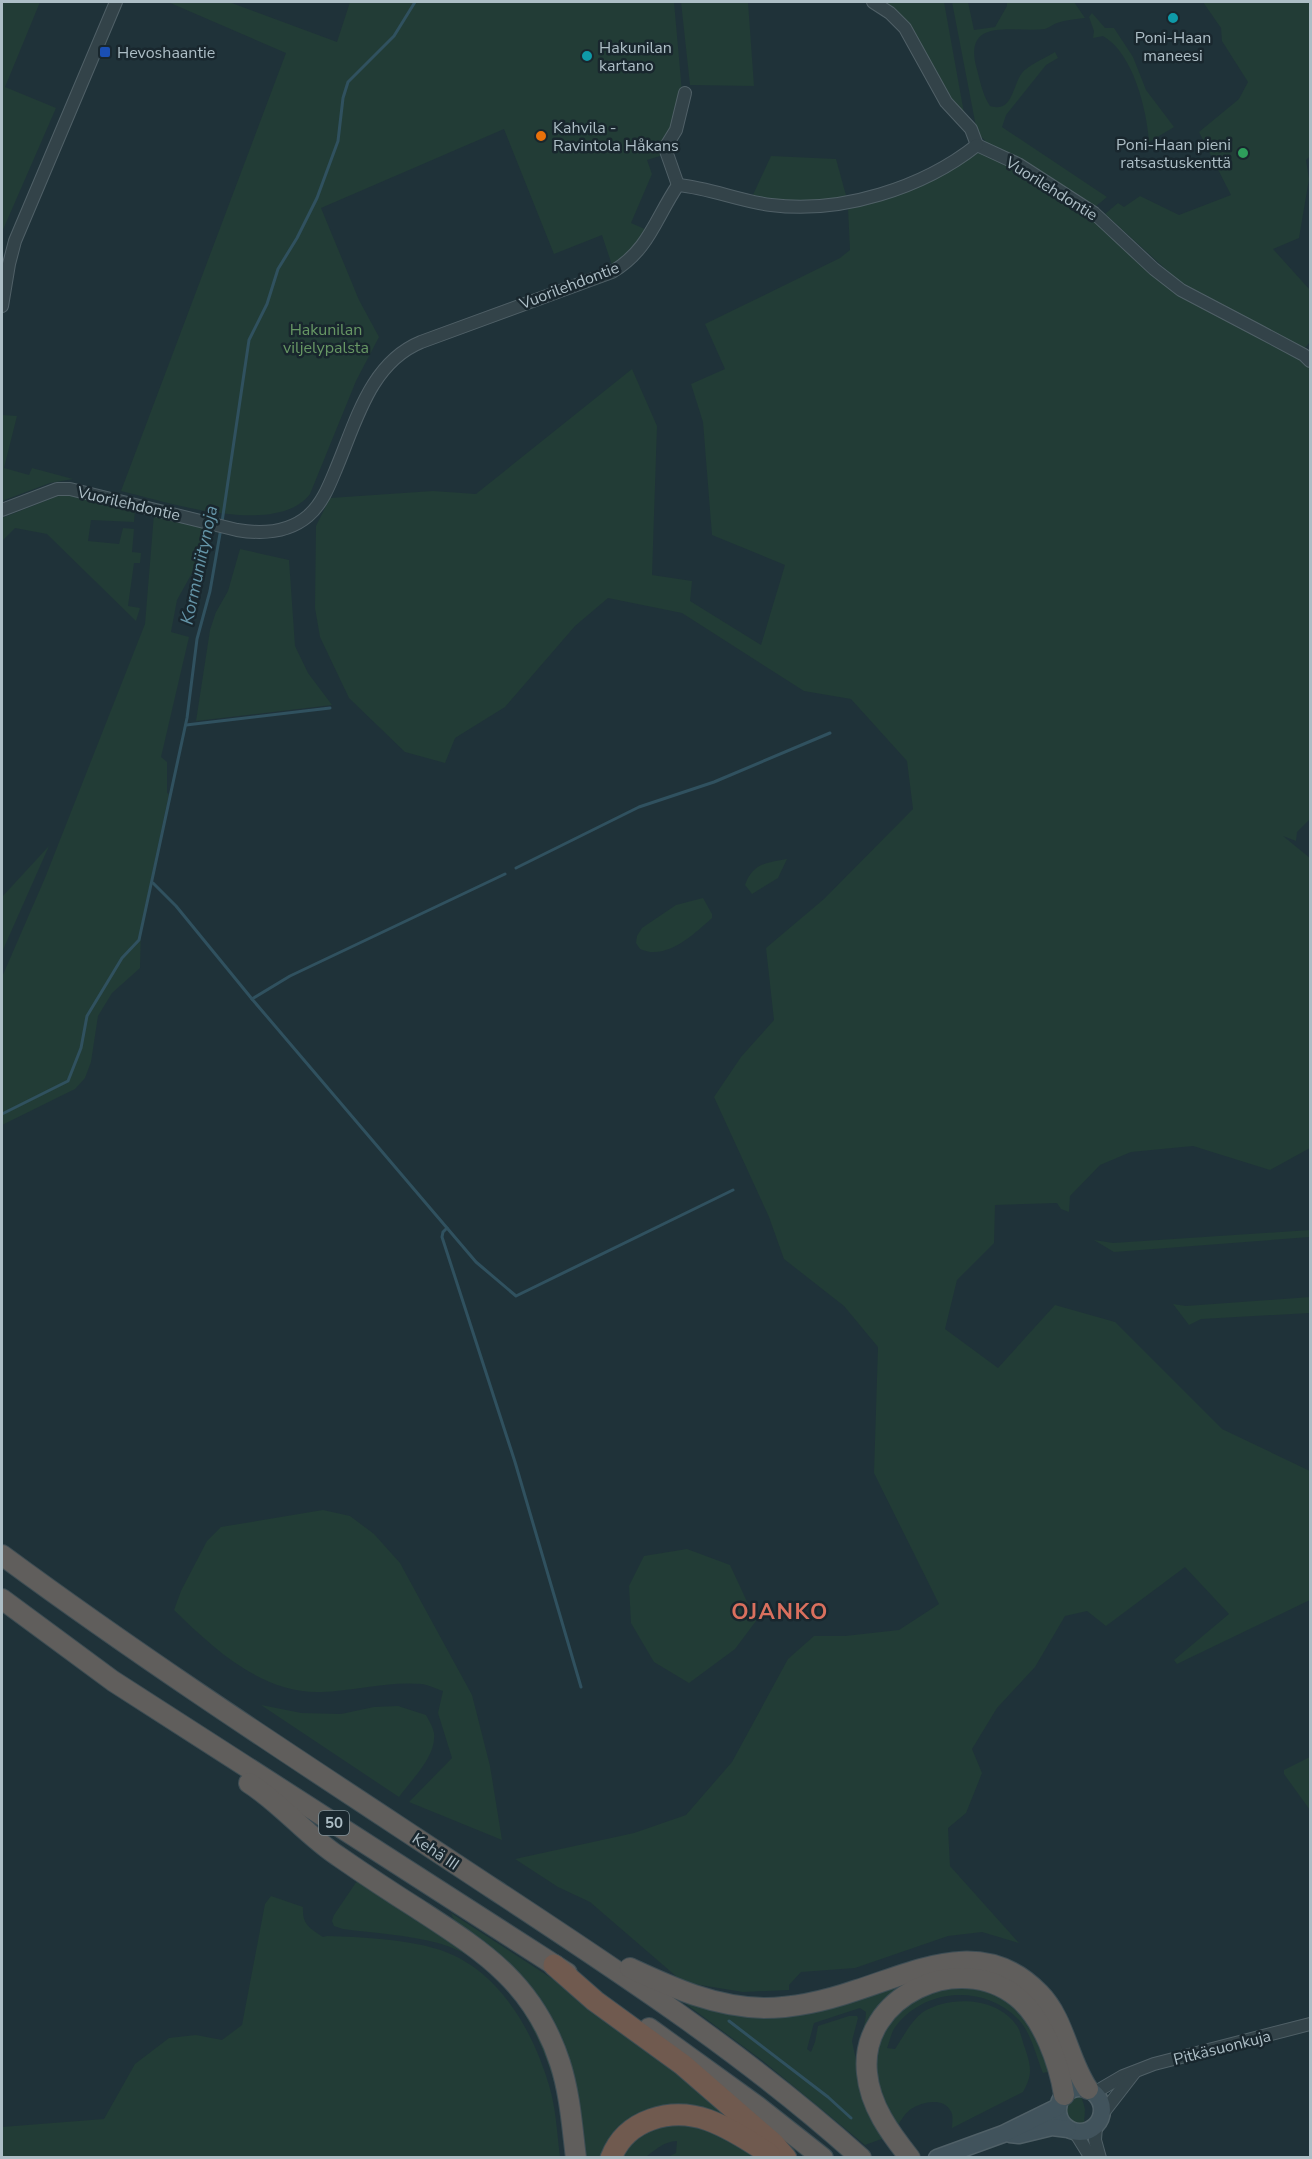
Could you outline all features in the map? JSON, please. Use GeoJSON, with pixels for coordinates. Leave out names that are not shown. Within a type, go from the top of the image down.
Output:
{"type":"FeatureCollection","features":[{"type":"Feature","properties":{"kind":"highway","name":"Kehä III"},"geometry":{"type":"LineString","coordinates":[[2,1555],[118,1639],[576,1943],[719,2044],[784,2093],[858,2155]]}},
{"type":"Feature","properties":{"kind":"highway","name":"Kehä III"},"geometry":{"type":"LineString","coordinates":[[2,1599],[113,1681],[599,1993],[682,2051],[823,2157]]}},
{"type":"Feature","properties":{"kind":"highway"},"geometry":{"type":"LineString","coordinates":[[113,1681],[167,1729],[255,1786],[328,1849],[484,1953],[498,1965],[525,1996],[553,2045],[567,2088],[576,2157]]}},
{"type":"Feature","properties":{"kind":"highway"},"geometry":{"type":"LineString","coordinates":[[576,1943],[685,1993],[719,2002],[764,2008],[825,2000],[935,1964],[956,1961],[985,1963],[1015,1974],[1039,1993],[1051,2007],[1075,2067],[1091,2091]]}},
{"type":"Feature","properties":{"kind":"highway"},"geometry":{"type":"LineString","coordinates":[[554,1965],[595,2001],[692,2072],[786,2157]]}},
{"type":"Feature","properties":{"kind":"highway"},"geometry":{"type":"LineString","coordinates":[[910,2157],[881,2117],[869,2086],[867,2061],[870,2046],[879,2025],[893,2006],[910,1991],[929,1983],[952,1978],[975,1979],[997,1985],[1019,1999],[1038,2021],[1045,2035],[1062,2082],[1061,2101]]}},
{"type":"Feature","properties":{"kind":"highway"},"geometry":{"type":"LineString","coordinates":[[611,2157],[619,2142],[638,2125],[662,2116],[677,2114],[708,2120],[775,2157]]}},
{"type":"Feature","properties":{"kind":"main road"},"geometry":{"type":"LineString","coordinates":[[937,2157],[1003,2134],[1061,2101],[1071,2090],[1080,2088],[1091,2091],[1099,2098],[1100,2119],[1083,2133],[1052,2127],[1018,2135],[1003,2134]]}},
{"type":"Feature","properties":{"kind":"main road"},"geometry":{"type":"LineString","coordinates":[[1061,2101],[1059,2119],[1071,2131]]}},
{"type":"Feature","properties":{"kind":"street"},"geometry":{"type":"LineString","coordinates":[[2,306],[15,241],[116,2]]}},
{"type":"Feature","properties":{"kind":"street"},"geometry":{"type":"LineString","coordinates":[[685,93],[676,130],[665,148],[678,185],[697,186],[772,205],[795,207],[848,203],[917,181],[960,159],[977,145],[971,129],[946,102],[905,28],[873,2]]}},
{"type":"Feature","properties":{"kind":"street","name":"Vuorilehdontie"},"geometry":{"type":"LineString","coordinates":[[977,145],[1018,164],[1087,208],[1154,269],[1181,290],[1268,336],[1311,362]]}},
{"type":"Feature","properties":{"kind":"street","name":"Vuorilehdontie"},"geometry":{"type":"LineString","coordinates":[[2,510],[57,489],[70,489],[237,530],[252,532],[288,528],[308,516],[325,495],[364,402],[378,375],[395,356],[414,345],[617,269],[635,255],[644,244],[664,205],[678,185]]}},
{"type":"Feature","properties":{"kind":"street","name":"Pitkäsuonkuja"},"geometry":{"type":"LineString","coordinates":[[1091,2091],[1123,2076],[1166,2061],[1311,2024]]}},
{"type":"Feature","properties":{"kind":"street"},"geometry":{"type":"LineString","coordinates":[[1100,2157],[1095,2140],[1100,2119],[1134,2073]]}},
{"type":"Feature","properties":{"kind":"street"},"geometry":{"type":"LineString","coordinates":[[1071,2131],[1091,2157]]}},
{"type":"Feature","properties":{"kind":"green space"},"geometry":{"type":"Polygon","coordinates":[[[2,2],[40,2],[5,87],[56,108],[2,232],[2,2]]]}},
{"type":"Feature","properties":{"kind":"green space","name":"Hakunilan viljelypalsta"},"geometry":{"type":"Polygon","coordinates":[[[168,2],[229,2],[337,42],[350,2],[674,2],[682,92],[663,155],[647,160],[652,174],[631,223],[647,230],[633,252],[612,265],[602,235],[554,254],[504,129],[321,208],[359,300],[379,337],[356,381],[310,494],[294,507],[273,514],[247,515],[192,508],[121,491],[286,53],[168,2]]]}},
{"type":"Feature","properties":{"kind":"green space"},"geometry":{"type":"Polygon","coordinates":[[[681,2],[748,2],[754,86],[690,85],[681,2]]]}},
{"type":"Feature","properties":{"kind":"green space"},"geometry":{"type":"Polygon","coordinates":[[[882,2],[944,2],[964,113],[950,101],[882,2]]]}},
{"type":"Feature","properties":{"kind":"green space"},"geometry":{"type":"Polygon","coordinates":[[[952,2],[968,2],[974,30],[995,27],[1007,2],[1074,2],[1085,18],[1060,22],[1045,29],[995,30],[985,33],[978,40],[974,50],[985,97],[990,106],[998,107],[1008,102],[1025,70],[1055,52],[1058,58],[1046,65],[1006,115],[1002,127],[1107,197],[1095,207],[1023,160],[988,144],[977,132],[952,2]]]}},
{"type":"Feature","properties":{"kind":"green space"},"geometry":{"type":"Polygon","coordinates":[[[1203,2],[1310,2],[1310,156],[1306,160],[1309,179],[1299,238],[1273,249],[1310,290],[1310,342],[1304,349],[1181,283],[1105,214],[1118,203],[1124,207],[1140,196],[1179,215],[1231,195],[1199,132],[1239,99],[1248,82],[1222,41],[1221,28],[1203,2]]]}},
{"type":"Feature","properties":{"kind":"green space"},"geometry":{"type":"Polygon","coordinates":[[[1092,13],[1105,28],[1114,28],[1133,57],[1146,90],[1174,127],[1149,142],[1145,114],[1130,69],[1114,44],[1103,36],[1093,38],[1094,31],[1089,17],[1092,13]]]}},
{"type":"Feature","properties":{"kind":"green space"},"geometry":{"type":"Polygon","coordinates":[[[978,150],[1016,168],[1092,217],[1175,293],[1302,361],[1310,369],[1310,819],[1297,832],[1296,841],[1283,836],[1310,858],[1310,1148],[1270,1170],[1193,1146],[1131,1152],[1100,1165],[1070,1196],[1069,1212],[1061,1209],[1057,1203],[995,1205],[994,1243],[957,1280],[945,1329],[998,1368],[1055,1305],[1115,1322],[1222,1429],[1310,1471],[1310,1600],[1177,1664],[1174,1660],[1229,1614],[1185,1567],[1106,1626],[1087,1611],[1065,1616],[1035,1667],[997,1708],[972,1749],[982,1773],[966,1813],[948,1828],[950,1866],[1019,1943],[982,1932],[948,1936],[855,1968],[801,1972],[789,1985],[789,1990],[743,1992],[694,1984],[677,1977],[590,1902],[558,1887],[515,1859],[634,1833],[686,1815],[732,1762],[788,1659],[814,1636],[845,1636],[899,1630],[939,1604],[874,1473],[878,1347],[844,1306],[784,1259],[769,1217],[714,1097],[741,1057],[774,1020],[766,948],[824,899],[913,809],[907,761],[851,699],[804,691],[682,613],[608,598],[575,626],[505,707],[455,738],[445,763],[405,752],[349,698],[320,637],[315,608],[316,526],[330,498],[433,491],[476,494],[632,369],[657,426],[652,575],[692,581],[690,601],[761,645],[785,565],[712,535],[703,422],[691,384],[725,369],[705,324],[840,258],[850,250],[848,208],[978,150]]]}},
{"type":"Feature","properties":{"kind":"green space"},"geometry":{"type":"Polygon","coordinates":[[[771,156],[836,159],[847,199],[794,203],[752,197],[771,156]]]}},
{"type":"Feature","properties":{"kind":"green space"},"geometry":{"type":"Polygon","coordinates":[[[2,415],[17,416],[4,468],[29,475],[32,468],[73,479],[50,483],[2,501],[2,415]]]}},
{"type":"Feature","properties":{"kind":"green space"},"geometry":{"type":"Polygon","coordinates":[[[58,496],[72,496],[135,510],[134,522],[91,520],[88,541],[119,544],[123,528],[134,529],[132,552],[141,553],[140,563],[134,563],[128,606],[140,608],[136,621],[47,534],[15,528],[2,541],[2,518],[58,496]]]}},
{"type":"Feature","properties":{"kind":"green space"},"geometry":{"type":"Polygon","coordinates":[[[154,514],[216,530],[177,600],[171,632],[189,637],[161,757],[167,762],[167,793],[169,794],[141,926],[140,968],[112,993],[98,1016],[91,1062],[85,1078],[75,1089],[2,1125],[2,977],[45,878],[145,624],[154,514]]]}},
{"type":"Feature","properties":{"kind":"green space"},"geometry":{"type":"Polygon","coordinates":[[[240,549],[289,560],[295,646],[308,673],[332,705],[196,721],[210,630],[216,612],[228,591],[240,549]]]}},
{"type":"Feature","properties":{"kind":"green space"},"geometry":{"type":"Polygon","coordinates":[[[49,846],[2,952],[2,897],[49,846]]]}},
{"type":"Feature","properties":{"kind":"green space"},"geometry":{"type":"Polygon","coordinates":[[[787,859],[778,878],[752,894],[745,885],[756,868],[787,859]]]}},
{"type":"Feature","properties":{"kind":"green space"},"geometry":{"type":"Polygon","coordinates":[[[703,898],[712,918],[696,932],[679,944],[660,952],[640,949],[636,943],[642,928],[676,905],[703,898]]]}},
{"type":"Feature","properties":{"kind":"green space"},"geometry":{"type":"Polygon","coordinates":[[[1310,1230],[1310,1237],[1114,1252],[1094,1240],[1113,1243],[1310,1230]]]}},
{"type":"Feature","properties":{"kind":"green space"},"geometry":{"type":"Polygon","coordinates":[[[1310,1297],[1310,1313],[1201,1319],[1189,1325],[1173,1304],[1186,1306],[1310,1297]]]}},
{"type":"Feature","properties":{"kind":"green space"},"geometry":{"type":"Polygon","coordinates":[[[323,1510],[350,1516],[374,1534],[400,1563],[472,1695],[490,1766],[502,1840],[409,1802],[452,1758],[438,1713],[443,1691],[409,1683],[321,1692],[299,1691],[279,1686],[259,1677],[223,1654],[174,1610],[181,1591],[207,1541],[221,1527],[323,1510]]]}},
{"type":"Feature","properties":{"kind":"green space"},"geometry":{"type":"Polygon","coordinates":[[[687,1549],[730,1565],[756,1621],[735,1649],[689,1683],[654,1662],[631,1623],[629,1586],[644,1556],[687,1549]]]}},
{"type":"Feature","properties":{"kind":"green space"},"geometry":{"type":"Polygon","coordinates":[[[261,1705],[301,1713],[341,1714],[374,1707],[398,1706],[426,1715],[433,1731],[434,1742],[427,1759],[399,1797],[261,1705]]]}},
{"type":"Feature","properties":{"kind":"green space"},"geometry":{"type":"Polygon","coordinates":[[[1310,1757],[1310,1810],[1284,1774],[1284,1770],[1310,1757]]]}},
{"type":"Feature","properties":{"kind":"green space"},"geometry":{"type":"Polygon","coordinates":[[[359,1878],[464,1946],[515,1994],[546,2045],[561,2107],[545,2056],[534,2031],[504,1986],[485,1968],[463,1953],[438,1943],[334,1926],[332,1921],[334,1915],[359,1878]]]}},
{"type":"Feature","properties":{"kind":"green space"},"geometry":{"type":"Polygon","coordinates":[[[271,1896],[303,1907],[307,1925],[323,1937],[383,1939],[437,1949],[477,1970],[494,1985],[522,2022],[542,2064],[553,2103],[560,2157],[2,2157],[2,2127],[104,2119],[135,2064],[169,2038],[196,2035],[222,2040],[242,2025],[265,1904],[271,1896]]]}},
{"type":"Feature","properties":{"kind":"green space"},"geometry":{"type":"Polygon","coordinates":[[[451,1913],[585,2000],[747,2128],[672,2109],[606,2157],[583,2157],[565,2055],[457,1927],[451,1913]]]}},
{"type":"Feature","properties":{"kind":"green space"},"geometry":{"type":"Polygon","coordinates":[[[960,1965],[987,1968],[1012,1978],[1023,1984],[1042,2002],[1054,2024],[1065,2053],[1058,2055],[1049,2029],[1035,2006],[1014,1989],[991,1978],[965,1973],[940,1975],[916,1983],[894,1997],[878,2017],[867,2043],[862,2079],[872,2109],[887,2137],[865,2145],[763,2061],[678,1998],[738,2012],[771,2014],[804,2012],[830,2007],[918,1974],[960,1965]],[[860,2008],[814,2023],[807,2049],[811,2052],[818,2026],[849,2016],[857,2016],[852,2041],[856,2060],[866,2012],[860,2008]]]}},
{"type":"Feature","properties":{"kind":"green space"},"geometry":{"type":"Polygon","coordinates":[[[951,1985],[988,1989],[1016,2005],[1037,2035],[1052,2071],[1043,2073],[1023,2024],[1004,2008],[989,2000],[972,1996],[955,1995],[938,1998],[908,2013],[894,2028],[887,2048],[895,2049],[915,2020],[923,2012],[934,2007],[960,2001],[986,2004],[1009,2016],[1018,2028],[1030,2066],[1030,2075],[1023,2092],[952,2128],[950,2110],[947,2106],[937,2102],[920,2104],[911,2109],[896,2127],[887,2111],[877,2078],[878,2045],[884,2029],[894,2015],[908,2003],[951,1985]]]}},
{"type":"Feature","properties":{"kind":"green space"},"geometry":{"type":"Polygon","coordinates":[[[1081,2095],[1085,2109],[1084,2124],[1073,2122],[1066,2111],[1071,2099],[1081,2095]]]}},
{"type":"Feature","properties":{"kind":"green space"},"geometry":{"type":"Polygon","coordinates":[[[699,2124],[763,2157],[668,2157],[676,2153],[677,2141],[664,2144],[644,2157],[618,2157],[650,2125],[699,2124]]]}},
{"type":"Feature","properties":{"kind":"waterway","name":"Kormuniitynoja"},"geometry":{"type":"LineString","coordinates":[[222,522],[249,340],[267,304],[278,269],[317,198],[338,141],[343,98],[348,82],[394,36],[415,2]]}},
{"type":"Feature","properties":{"kind":"waterway","name":"Kormuniitynoja"},"geometry":{"type":"LineString","coordinates":[[2,1114],[68,1081],[81,1048],[87,1016],[122,958],[139,940],[187,718],[197,639],[210,591],[221,528]]}},
{"type":"Feature","properties":{"kind":"waterway"},"geometry":{"type":"LineString","coordinates":[[186,725],[330,708]]}},
{"type":"Feature","properties":{"kind":"waterway"},"geometry":{"type":"LineString","coordinates":[[516,868],[639,807],[714,782],[830,733]]}},
{"type":"Feature","properties":{"kind":"waterway"},"geometry":{"type":"LineString","coordinates":[[153,883],[176,906],[252,999],[290,976],[505,874]]}},
{"type":"Feature","properties":{"kind":"waterway"},"geometry":{"type":"LineString","coordinates":[[252,999],[476,1262],[516,1296],[733,1190]]}},
{"type":"Feature","properties":{"kind":"waterway"},"geometry":{"type":"LineString","coordinates":[[447,1228],[442,1237],[515,1462],[581,1687]]}},
{"type":"Feature","properties":{"kind":"waterway"},"geometry":{"type":"LineString","coordinates":[[729,2021],[828,2097],[851,2118]]}},
{"type":"Feature","properties":{"kind":"place","name":"Poni-Haan maneesi"},"geometry":{"type":"Point","coordinates":[1173,18]}},
{"type":"Feature","properties":{"kind":"place","name":"Hevoshaantie"},"geometry":{"type":"Point","coordinates":[105,52]}},
{"type":"Feature","properties":{"kind":"place","name":"Hakunilan kartano"},"geometry":{"type":"Point","coordinates":[587,56]}},
{"type":"Feature","properties":{"kind":"place","name":"Kahvila - Ravintola Håkans"},"geometry":{"type":"Point","coordinates":[541,136]}},
{"type":"Feature","properties":{"kind":"place","name":"Poni-Haan pieni ratsastuskenttä"},"geometry":{"type":"Point","coordinates":[1243,153]}},
{"type":"Feature","properties":{"kind":"district","name":"OJANKO"},"geometry":{"type":"Point","coordinates":[780,1611]}}]}
